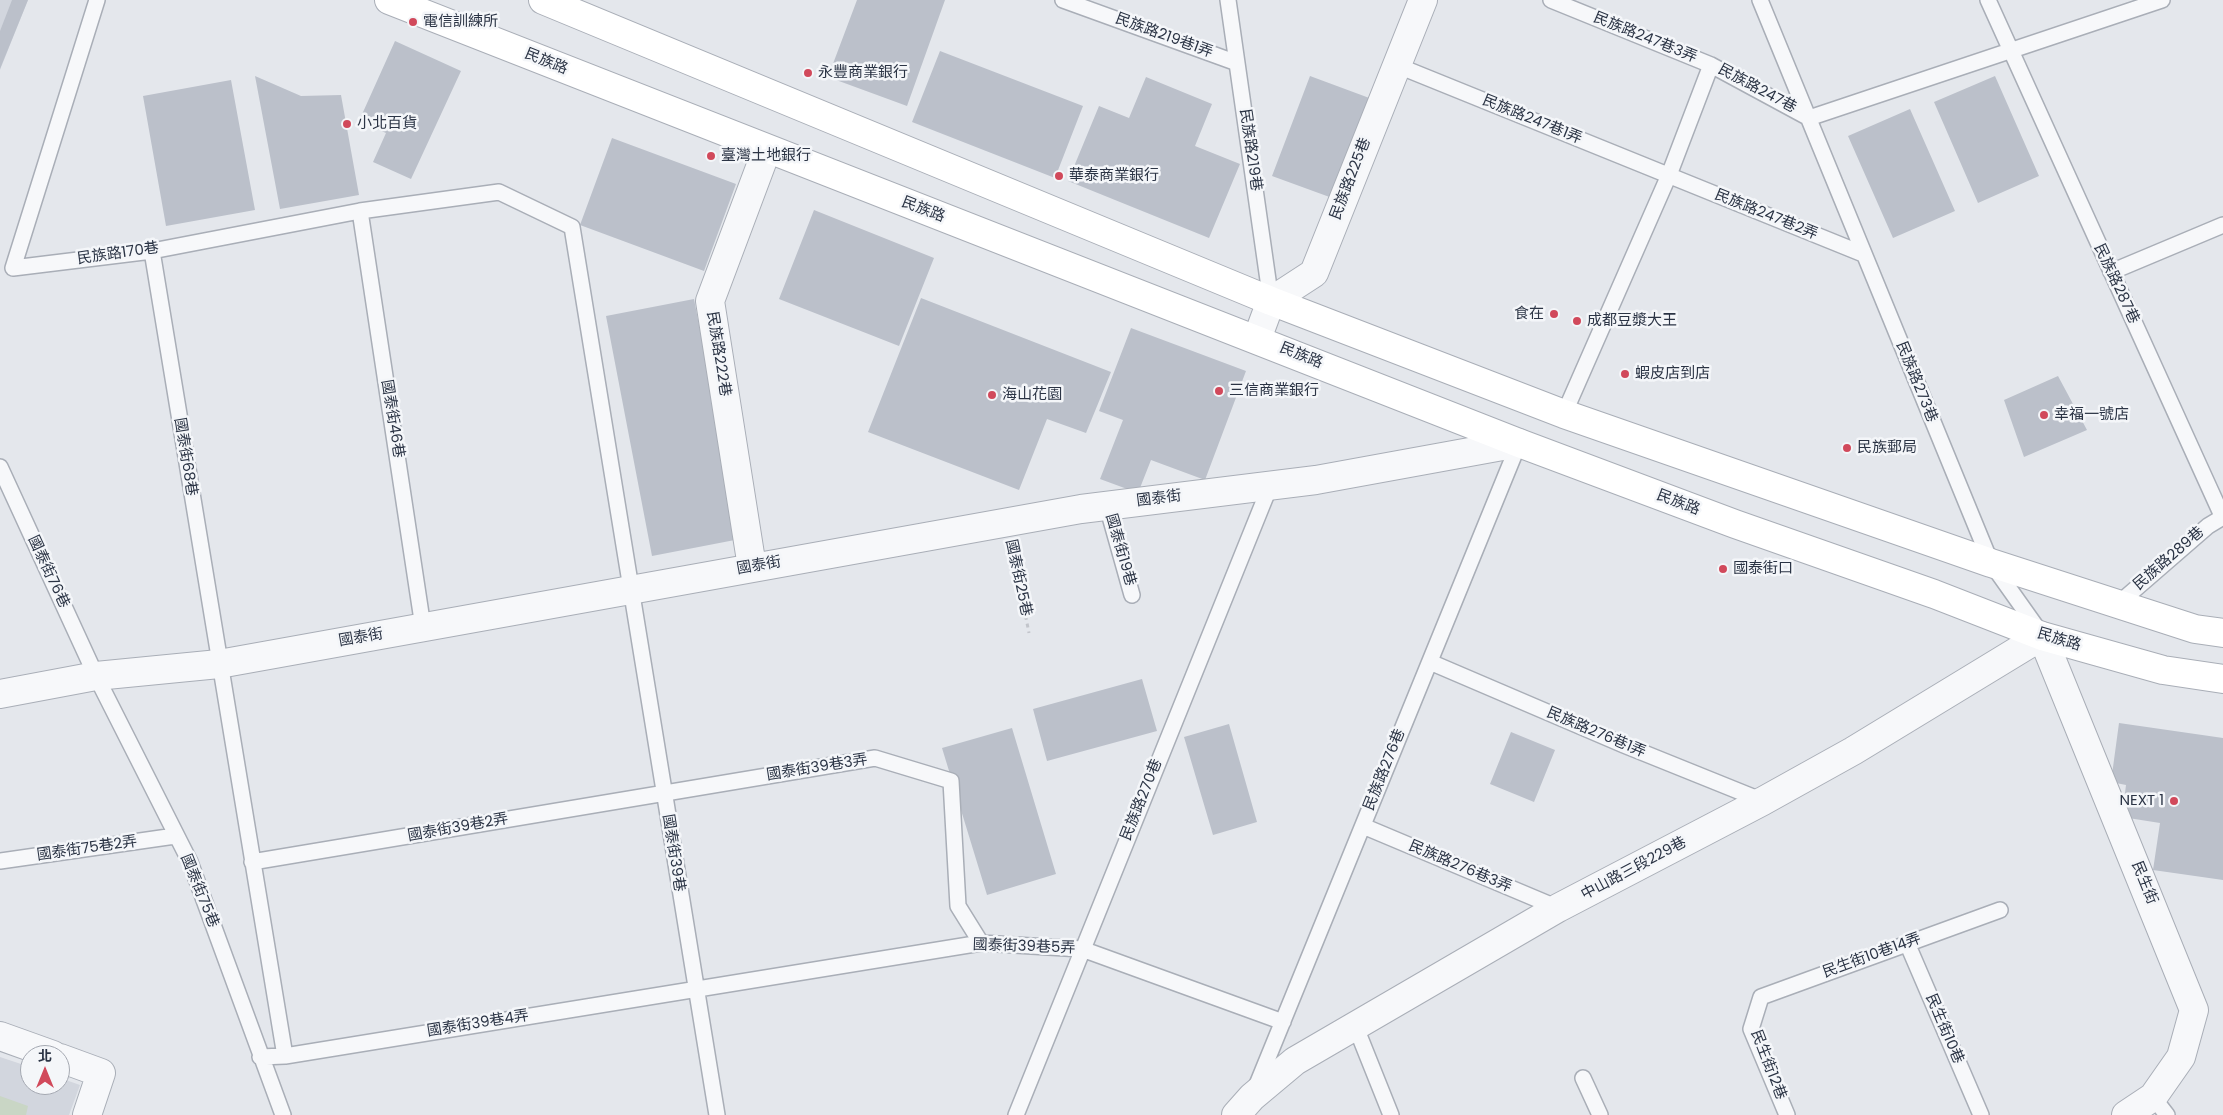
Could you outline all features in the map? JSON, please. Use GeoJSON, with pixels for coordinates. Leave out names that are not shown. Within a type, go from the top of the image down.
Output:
{"type":"FeatureCollection","features":[{"type":"Feature","properties":{"kind":"main road","name":"民族路"},"geometry":{"type":"LineString","coordinates":[[389,0],[1520,443],[1735,524],[1934,594],[2042,636],[2163,670],[2223,679]]}},
{"type":"Feature","properties":{"kind":"main road"},"geometry":{"type":"LineString","coordinates":[[543,0],[1271,300],[1564,414],[1990,563],[2195,629],[2223,633]]}},
{"type":"Feature","properties":{"kind":"street","name":"民族路225巷"},"geometry":{"type":"LineString","coordinates":[[1271,300],[1314,273],[1423,0]]}},
{"type":"Feature","properties":{"kind":"street","name":"民族路222巷"},"geometry":{"type":"LineString","coordinates":[[752,567],[710,301],[767,149]]}},
{"type":"Feature","properties":{"kind":"street"},"geometry":{"type":"LineString","coordinates":[[1257,339],[1271,300]]}},
{"type":"Feature","properties":{"kind":"street","name":"國泰街"},"geometry":{"type":"LineString","coordinates":[[0,694],[96,676],[219,664],[1007,522],[1107,506],[1316,480],[1520,443]]}},
{"type":"Feature","properties":{"kind":"street","name":"中山路三段229巷"},"geometry":{"type":"LineString","coordinates":[[1244,1106],[1295,1061],[1355,1025],[1558,908],[1763,801],[1853,751],[2042,636]]}},
{"type":"Feature","properties":{"kind":"street","name":"民生街"},"geometry":{"type":"LineString","coordinates":[[2042,636],[2194,1010],[2181,1057],[2160,1106],[2126,1115]]}},
{"type":"Feature","properties":{"kind":"street"},"geometry":{"type":"LineString","coordinates":[[0,1036],[25,1045]]}},
{"type":"Feature","properties":{"kind":"street"},"geometry":{"type":"LineString","coordinates":[[70,1062],[101,1073],[87,1115]]}},
{"type":"Feature","properties":{"kind":"lane","name":"民族路170巷"},"geometry":{"type":"LineString","coordinates":[[97,0],[7,268],[152,251],[360,211],[500,192]]}},
{"type":"Feature","properties":{"kind":"lane","name":"民族路219巷1弄"},"geometry":{"type":"LineString","coordinates":[[1064,0],[1237,62]]}},
{"type":"Feature","properties":{"kind":"lane","name":"民族路219巷"},"geometry":{"type":"LineString","coordinates":[[1228,0],[1271,300]]}},
{"type":"Feature","properties":{"kind":"lane","name":"民族路247巷3弄"},"geometry":{"type":"LineString","coordinates":[[1550,0],[1711,65]]}},
{"type":"Feature","properties":{"kind":"lane","name":"民族路273巷"},"geometry":{"type":"LineString","coordinates":[[1760,0],[1990,563],[2042,636]]}},
{"type":"Feature","properties":{"kind":"lane","name":"民族路287巷"},"geometry":{"type":"LineString","coordinates":[[1988,0],[2223,518]]}},
{"type":"Feature","properties":{"kind":"lane","name":"民族路247巷"},"geometry":{"type":"LineString","coordinates":[[1564,414],[1669,175],[1711,65],[1809,118],[2162,0]]}},
{"type":"Feature","properties":{"kind":"lane","name":"民族路247巷1弄"},"geometry":{"type":"LineString","coordinates":[[1396,66],[1669,175]]}},
{"type":"Feature","properties":{"kind":"lane","name":"民族路247巷2弄"},"geometry":{"type":"LineString","coordinates":[[1669,175],[1864,254]]}},
{"type":"Feature","properties":{"kind":"lane","name":"國泰街39巷"},"geometry":{"type":"LineString","coordinates":[[500,192],[572,227],[717,1115]]}},
{"type":"Feature","properties":{"kind":"lane","name":"國泰街46巷"},"geometry":{"type":"LineString","coordinates":[[360,211],[423,627]]}},
{"type":"Feature","properties":{"kind":"lane"},"geometry":{"type":"LineString","coordinates":[[2111,272],[2223,225]]}},
{"type":"Feature","properties":{"kind":"lane","name":"國泰街68巷"},"geometry":{"type":"LineString","coordinates":[[152,251],[285,1056]]}},
{"type":"Feature","properties":{"kind":"lane","name":"民族路276巷"},"geometry":{"type":"LineString","coordinates":[[1244,1106],[1283,1022],[1520,443]]}},
{"type":"Feature","properties":{"kind":"lane","name":"國泰街76巷"},"geometry":{"type":"LineString","coordinates":[[0,468],[96,676]]}},
{"type":"Feature","properties":{"kind":"lane","name":"民族路270巷"},"geometry":{"type":"LineString","coordinates":[[1016,1115],[1270,486]]}},
{"type":"Feature","properties":{"kind":"lane","name":"國泰街19巷"},"geometry":{"type":"LineString","coordinates":[[1107,506],[1132,595]]}},
{"type":"Feature","properties":{"kind":"lane","name":"民族路289巷"},"geometry":{"type":"LineString","coordinates":[[2118,604],[2208,526],[2223,518]]}},
{"type":"Feature","properties":{"kind":"lane","name":"民族路276巷1弄"},"geometry":{"type":"LineString","coordinates":[[1430,662],[1624,745],[1763,801]]}},
{"type":"Feature","properties":{"kind":"lane","name":"國泰街75巷"},"geometry":{"type":"LineString","coordinates":[[96,676],[175,836],[190,862],[260,1057],[283,1115]]}},
{"type":"Feature","properties":{"kind":"lane","name":"國泰街39巷3弄"},"geometry":{"type":"LineString","coordinates":[[663,793],[875,758],[951,781],[958,906],[981,943]]}},
{"type":"Feature","properties":{"kind":"lane","name":"國泰街39巷2弄"},"geometry":{"type":"LineString","coordinates":[[252,862],[663,793]]}},
{"type":"Feature","properties":{"kind":"lane","name":"民族路276巷3弄"},"geometry":{"type":"LineString","coordinates":[[1363,826],[1558,908]]}},
{"type":"Feature","properties":{"kind":"lane","name":"國泰街75巷2弄"},"geometry":{"type":"LineString","coordinates":[[0,861],[175,836]]}},
{"type":"Feature","properties":{"kind":"lane","name":"民生街10巷14弄"},"geometry":{"type":"LineString","coordinates":[[1755,1014],[1761,997],[2000,910]]}},
{"type":"Feature","properties":{"kind":"lane","name":"國泰街39巷5弄"},"geometry":{"type":"LineString","coordinates":[[695,989],[981,943],[1082,949],[1283,1022]]}},
{"type":"Feature","properties":{"kind":"lane","name":"民生街10巷"},"geometry":{"type":"LineString","coordinates":[[1907,943],[1981,1115]]}},
{"type":"Feature","properties":{"kind":"lane","name":"國泰街39巷4弄"},"geometry":{"type":"LineString","coordinates":[[260,1057],[285,1056],[695,989]]}},
{"type":"Feature","properties":{"kind":"lane","name":"民生街12巷"},"geometry":{"type":"LineString","coordinates":[[1755,1014],[1751,1029],[1787,1115]]}},
{"type":"Feature","properties":{"kind":"lane"},"geometry":{"type":"LineString","coordinates":[[1355,1025],[1391,1115]]}},
{"type":"Feature","properties":{"kind":"lane"},"geometry":{"type":"LineString","coordinates":[[1583,1078],[1600,1115]]}},
{"type":"Feature","properties":{"kind":"path","name":"國泰街25巷"},"geometry":{"type":"LineString","coordinates":[[1007,522],[1030,634]]}},
{"type":"Feature","properties":{"kind":"shaded area"},"geometry":{"type":"Polygon","coordinates":[[[0,0],[28,0],[0,70],[0,0]]]}},
{"type":"Feature","properties":{"kind":"shaded area"},"geometry":{"type":"Polygon","coordinates":[[[0,1057],[20,1064],[20,1095],[70,1095],[70,1082],[80,1085],[69,1115],[0,1115],[0,1057]]]}},
{"type":"Feature","properties":{"kind":"green space"},"geometry":{"type":"Polygon","coordinates":[[[0,1096],[28,1106],[26,1115],[0,1115],[0,1096]]]}},
{"type":"Feature","properties":{"kind":"building"},"geometry":{"type":"Polygon","coordinates":[[[12,0],[28,0],[0,69],[0,31],[12,0]]]}},
{"type":"Feature","properties":{"kind":"building"},"geometry":{"type":"Polygon","coordinates":[[[857,0],[945,0],[907,106],[828,77],[857,0]]]}},
{"type":"Feature","properties":{"kind":"building"},"geometry":{"type":"Polygon","coordinates":[[[395,41],[461,71],[411,179],[373,162],[386,133],[359,121],[395,41]]]}},
{"type":"Feature","properties":{"kind":"building"},"geometry":{"type":"Polygon","coordinates":[[[940,51],[1083,106],[1055,178],[912,122],[940,51]]]}},
{"type":"Feature","properties":{"kind":"building"},"geometry":{"type":"Polygon","coordinates":[[[255,76],[301,96],[341,95],[359,195],[280,209],[255,76]]]}},
{"type":"Feature","properties":{"kind":"building"},"geometry":{"type":"Polygon","coordinates":[[[1310,76],[1372,99],[1335,199],[1272,176],[1310,76]]]}},
{"type":"Feature","properties":{"kind":"building"},"geometry":{"type":"Polygon","coordinates":[[[1995,76],[2039,176],[1978,203],[1934,102],[1995,76]]]}},
{"type":"Feature","properties":{"kind":"building"},"geometry":{"type":"Polygon","coordinates":[[[1146,77],[1212,104],[1195,146],[1240,164],[1209,238],[1068,181],[1099,106],[1129,118],[1146,77]]]}},
{"type":"Feature","properties":{"kind":"building"},"geometry":{"type":"Polygon","coordinates":[[[231,80],[255,210],[166,226],[143,96],[231,80]]]}},
{"type":"Feature","properties":{"kind":"building"},"geometry":{"type":"Polygon","coordinates":[[[1910,109],[1955,211],[1893,238],[1848,136],[1910,109]]]}},
{"type":"Feature","properties":{"kind":"building"},"geometry":{"type":"Polygon","coordinates":[[[612,138],[736,184],[704,271],[580,225],[612,138]]]}},
{"type":"Feature","properties":{"kind":"building"},"geometry":{"type":"Polygon","coordinates":[[[814,210],[934,258],[899,346],[779,299],[814,210]]]}},
{"type":"Feature","properties":{"kind":"building","name":"海山花園"},"geometry":{"type":"Polygon","coordinates":[[[921,298],[1111,372],[1086,433],[1047,419],[1019,490],[868,432],[921,298]]]}},
{"type":"Feature","properties":{"kind":"building"},"geometry":{"type":"Polygon","coordinates":[[[694,299],[740,539],[652,556],[606,316],[694,299]]]}},
{"type":"Feature","properties":{"kind":"building"},"geometry":{"type":"Polygon","coordinates":[[[1131,328],[1246,371],[1205,480],[1151,460],[1138,493],[1100,479],[1123,420],[1099,411],[1131,328]]]}},
{"type":"Feature","properties":{"kind":"building","name":"幸福一號店"},"geometry":{"type":"Polygon","coordinates":[[[2058,376],[2087,430],[2024,457],[2004,400],[2058,376]]]}},
{"type":"Feature","properties":{"kind":"building"},"geometry":{"type":"Polygon","coordinates":[[[1142,679],[1157,731],[1047,761],[1033,709],[1142,679]]]}},
{"type":"Feature","properties":{"kind":"building","name":"NEXT 1"},"geometry":{"type":"Polygon","coordinates":[[[2119,723],[2223,738],[2223,880],[2153,870],[2160,823],[2122,817],[2126,785],[2111,782],[2119,723]]]}},
{"type":"Feature","properties":{"kind":"building"},"geometry":{"type":"Polygon","coordinates":[[[1229,724],[1257,822],[1213,835],[1184,737],[1229,724]]]}},
{"type":"Feature","properties":{"kind":"building"},"geometry":{"type":"Polygon","coordinates":[[[1012,728],[1056,874],[987,895],[942,748],[1012,728]]]}},
{"type":"Feature","properties":{"kind":"building"},"geometry":{"type":"Polygon","coordinates":[[[1511,732],[1555,750],[1534,802],[1490,784],[1511,732]]]}},
{"type":"Feature","properties":{"kind":"place","name":"電信訓練所"},"geometry":{"type":"Point","coordinates":[413,22]}},
{"type":"Feature","properties":{"kind":"place","name":"永豐商業銀行"},"geometry":{"type":"Point","coordinates":[808,73]}},
{"type":"Feature","properties":{"kind":"place","name":"小北百貨"},"geometry":{"type":"Point","coordinates":[347,124]}},
{"type":"Feature","properties":{"kind":"place","name":"臺灣土地銀行"},"geometry":{"type":"Point","coordinates":[711,156]}},
{"type":"Feature","properties":{"kind":"place","name":"華泰商業銀行"},"geometry":{"type":"Point","coordinates":[1059,176]}},
{"type":"Feature","properties":{"kind":"place","name":"食在"},"geometry":{"type":"Point","coordinates":[1554,314]}},
{"type":"Feature","properties":{"kind":"place","name":"成都豆漿大王"},"geometry":{"type":"Point","coordinates":[1577,321]}},
{"type":"Feature","properties":{"kind":"place","name":"蝦皮店到店"},"geometry":{"type":"Point","coordinates":[1625,374]}},
{"type":"Feature","properties":{"kind":"place","name":"三信商業銀行"},"geometry":{"type":"Point","coordinates":[1219,391]}},
{"type":"Feature","properties":{"kind":"place","name":"海山花園"},"geometry":{"type":"Point","coordinates":[992,395]}},
{"type":"Feature","properties":{"kind":"place","name":"幸福一號店"},"geometry":{"type":"Point","coordinates":[2044,415]}},
{"type":"Feature","properties":{"kind":"place","name":"民族郵局"},"geometry":{"type":"Point","coordinates":[1847,448]}},
{"type":"Feature","properties":{"kind":"place","name":"國泰街口"},"geometry":{"type":"Point","coordinates":[1723,569]}},
{"type":"Feature","properties":{"kind":"place","name":"NEXT 1"},"geometry":{"type":"Point","coordinates":[2174,801]}}]}
